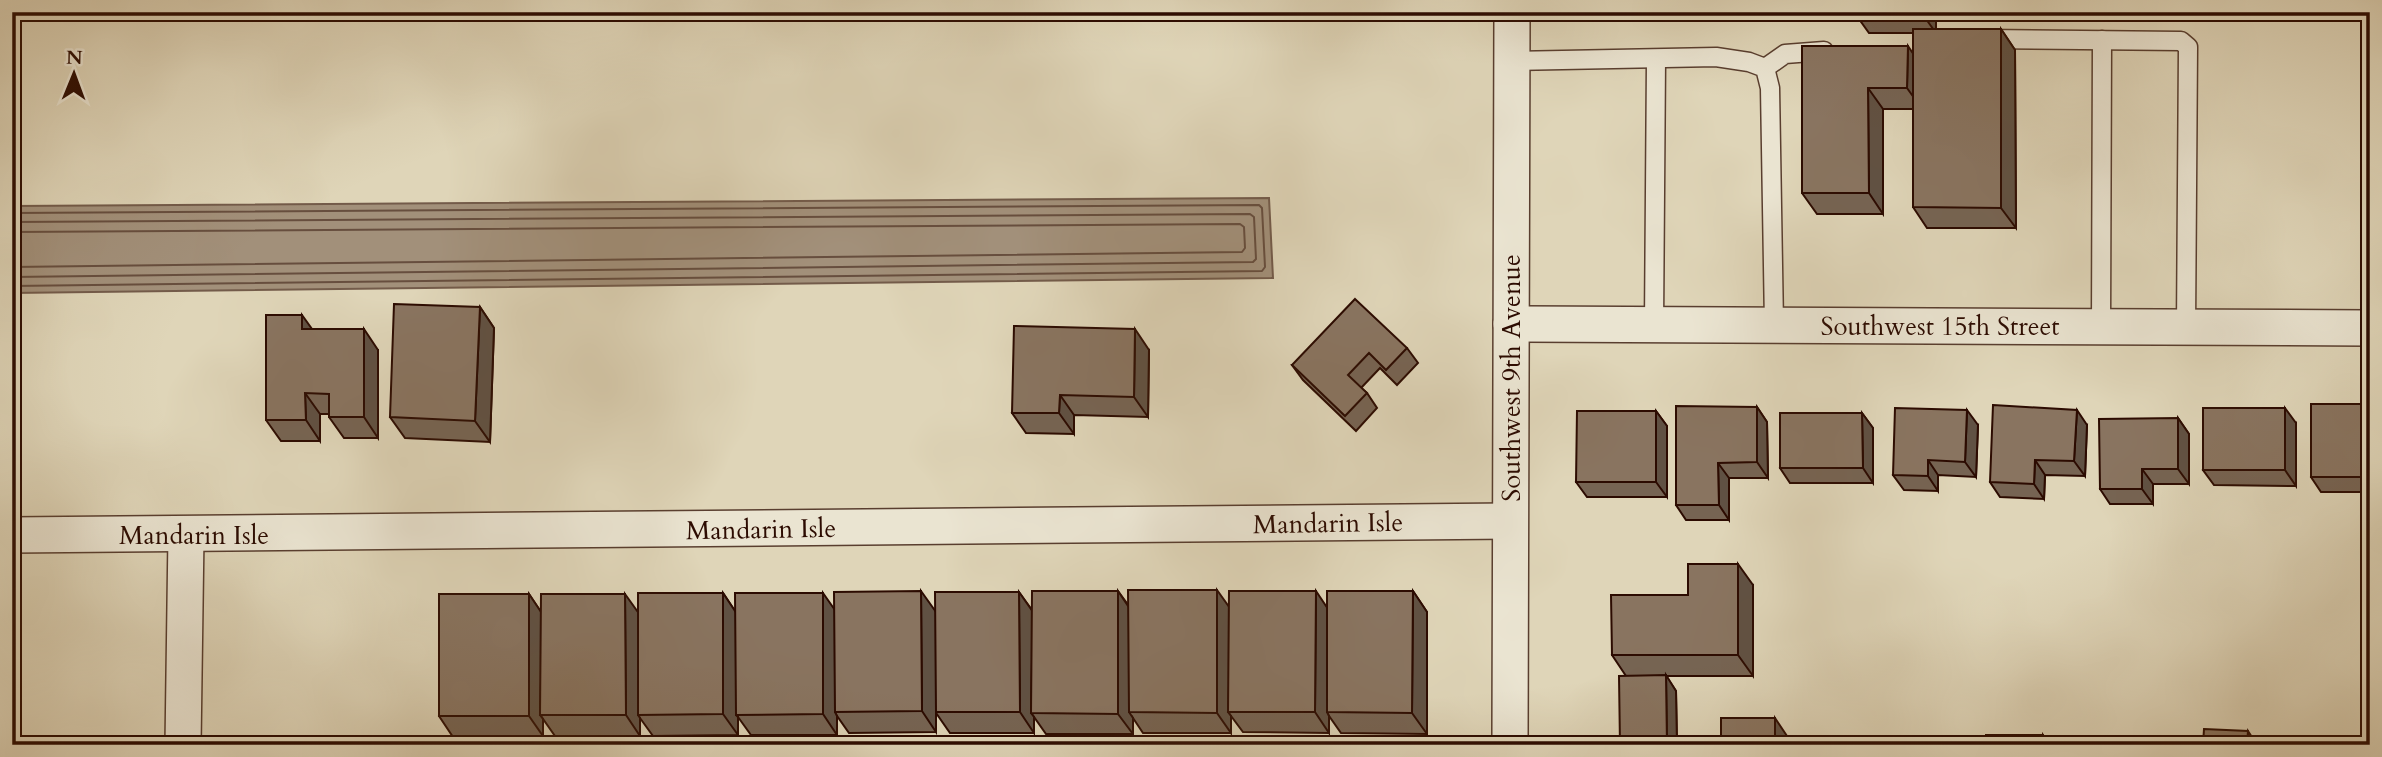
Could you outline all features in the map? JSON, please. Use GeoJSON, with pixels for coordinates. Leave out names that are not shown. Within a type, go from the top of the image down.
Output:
{"type":"FeatureCollection","features":[{"type":"Feature","properties":{"kind":"street","name":"Southwest 9th Avenue"},"geometry":{"type":"LineString","coordinates":[[1510,745],[1512,12]]}},
{"type":"Feature","properties":{"kind":"street","name":"Southwest 15th Street"},"geometry":{"type":"LineString","coordinates":[[1511,324],[2370,328]]}},
{"type":"Feature","properties":{"kind":"street","name":"Mandarin Isle"},"geometry":{"type":"LineString","coordinates":[[12,535],[1510,521]]}},
{"type":"Feature","properties":{"kind":"street"},"geometry":{"type":"LineString","coordinates":[[183,745],[186,535]]}},
{"type":"Feature","properties":{"kind":"lane"},"geometry":{"type":"LineString","coordinates":[[1963,40],[2181,41],[2188,47],[2186,328]]}},
{"type":"Feature","properties":{"kind":"lane"},"geometry":{"type":"LineString","coordinates":[[2101,327],[2102,40]]}},
{"type":"Feature","properties":{"kind":"lane"},"geometry":{"type":"LineString","coordinates":[[1765,68],[1785,54],[1836,50]]}},
{"type":"Feature","properties":{"kind":"lane"},"geometry":{"type":"LineString","coordinates":[[1511,61],[1716,57],[1749,62],[1765,68]]}},
{"type":"Feature","properties":{"kind":"lane"},"geometry":{"type":"LineString","coordinates":[[1654,324],[1656,60]]}},
{"type":"Feature","properties":{"kind":"lane"},"geometry":{"type":"LineString","coordinates":[[1765,68],[1770,88],[1774,325]]}},
{"type":"Feature","properties":{"kind":"water"},"geometry":{"type":"Polygon","coordinates":[[[1269,198],[1273,278],[12,293],[12,206],[1269,198]]]}},
{"type":"Feature","properties":{"kind":"building"},"geometry":{"type":"Polygon","coordinates":[[[1913,29],[2001,29],[2001,208],[1913,207],[1913,29]]]}},
{"type":"Feature","properties":{"kind":"building"},"geometry":{"type":"Polygon","coordinates":[[[1802,46],[1908,46],[1907,88],[1868,88],[1869,193],[1802,193],[1802,46]]]}},
{"type":"Feature","properties":{"kind":"building"},"geometry":{"type":"Polygon","coordinates":[[[1355,299],[1407,348],[1386,370],[1369,353],[1348,375],[1367,393],[1345,416],[1292,365],[1355,299]]]}},
{"type":"Feature","properties":{"kind":"building"},"geometry":{"type":"Polygon","coordinates":[[[394,304],[480,307],[475,421],[390,417],[394,304]]]}},
{"type":"Feature","properties":{"kind":"building"},"geometry":{"type":"Polygon","coordinates":[[[266,315],[302,315],[302,329],[364,329],[364,417],[329,417],[329,394],[305,393],[306,420],[266,420],[266,315]]]}},
{"type":"Feature","properties":{"kind":"building"},"geometry":{"type":"Polygon","coordinates":[[[1014,326],[1135,329],[1134,397],[1060,395],[1059,413],[1012,413],[1014,326]]]}},
{"type":"Feature","properties":{"kind":"building"},"geometry":{"type":"Polygon","coordinates":[[[2366,387],[2370,387],[2370,477],[2311,477],[2311,404],[2366,404],[2366,387]]]}},
{"type":"Feature","properties":{"kind":"building"},"geometry":{"type":"Polygon","coordinates":[[[1993,405],[2077,410],[2074,461],[2035,460],[2034,484],[1990,482],[1993,405]]]}},
{"type":"Feature","properties":{"kind":"building"},"geometry":{"type":"Polygon","coordinates":[[[1676,406],[1757,407],[1757,462],[1718,463],[1719,505],[1676,505],[1676,406]]]}},
{"type":"Feature","properties":{"kind":"building"},"geometry":{"type":"Polygon","coordinates":[[[1895,408],[1967,410],[1965,462],[1928,460],[1928,476],[1893,475],[1895,408]]]}},
{"type":"Feature","properties":{"kind":"building"},"geometry":{"type":"Polygon","coordinates":[[[2203,408],[2285,408],[2285,470],[2203,470],[2203,408]]]}},
{"type":"Feature","properties":{"kind":"building"},"geometry":{"type":"Polygon","coordinates":[[[1577,411],[1656,411],[1656,482],[1576,482],[1577,411]]]}},
{"type":"Feature","properties":{"kind":"building"},"geometry":{"type":"Polygon","coordinates":[[[1780,413],[1862,413],[1863,468],[1780,468],[1780,413]]]}},
{"type":"Feature","properties":{"kind":"building"},"geometry":{"type":"Polygon","coordinates":[[[2178,418],[2178,469],[2142,469],[2142,489],[2100,489],[2099,419],[2178,418]]]}},
{"type":"Feature","properties":{"kind":"building"},"geometry":{"type":"Polygon","coordinates":[[[1688,564],[1738,564],[1738,655],[1612,655],[1611,595],[1688,595],[1688,564]]]}},
{"type":"Feature","properties":{"kind":"building"},"geometry":{"type":"Polygon","coordinates":[[[1128,590],[1217,590],[1217,713],[1129,712],[1128,590]]]}},
{"type":"Feature","properties":{"kind":"building"},"geometry":{"type":"Polygon","coordinates":[[[921,591],[922,711],[835,712],[834,592],[921,591]]]}},
{"type":"Feature","properties":{"kind":"building"},"geometry":{"type":"Polygon","coordinates":[[[1032,591],[1118,591],[1118,714],[1031,713],[1032,591]]]}},
{"type":"Feature","properties":{"kind":"building"},"geometry":{"type":"Polygon","coordinates":[[[1229,591],[1316,591],[1315,712],[1228,712],[1229,591]]]}},
{"type":"Feature","properties":{"kind":"building"},"geometry":{"type":"Polygon","coordinates":[[[1327,591],[1413,591],[1412,713],[1327,712],[1327,591]]]}},
{"type":"Feature","properties":{"kind":"building"},"geometry":{"type":"Polygon","coordinates":[[[935,592],[1019,592],[1020,712],[936,712],[935,592]]]}},
{"type":"Feature","properties":{"kind":"building"},"geometry":{"type":"Polygon","coordinates":[[[638,593],[723,593],[723,714],[638,715],[638,593]]]}},
{"type":"Feature","properties":{"kind":"building"},"geometry":{"type":"Polygon","coordinates":[[[735,593],[823,593],[823,714],[736,715],[735,593]]]}},
{"type":"Feature","properties":{"kind":"building"},"geometry":{"type":"Polygon","coordinates":[[[439,594],[529,594],[529,716],[439,716],[439,594]]]}},
{"type":"Feature","properties":{"kind":"building"},"geometry":{"type":"Polygon","coordinates":[[[541,594],[625,594],[626,715],[540,715],[541,594]]]}},
{"type":"Feature","properties":{"kind":"building"},"geometry":{"type":"Polygon","coordinates":[[[1666,675],[1667,745],[1620,745],[1619,676],[1666,675]]]}},
{"type":"Feature","properties":{"kind":"building"},"geometry":{"type":"Polygon","coordinates":[[[1721,718],[1775,718],[1775,745],[1721,745],[1721,718]]]}},
{"type":"Feature","properties":{"kind":"building"},"geometry":{"type":"Polygon","coordinates":[[[2204,729],[2248,731],[2247,745],[2203,745],[2204,729]]]}},
{"type":"Feature","properties":{"kind":"building"},"geometry":{"type":"Polygon","coordinates":[[[1986,735],[2043,735],[2043,745],[1986,745],[1986,735]]]}}]}
